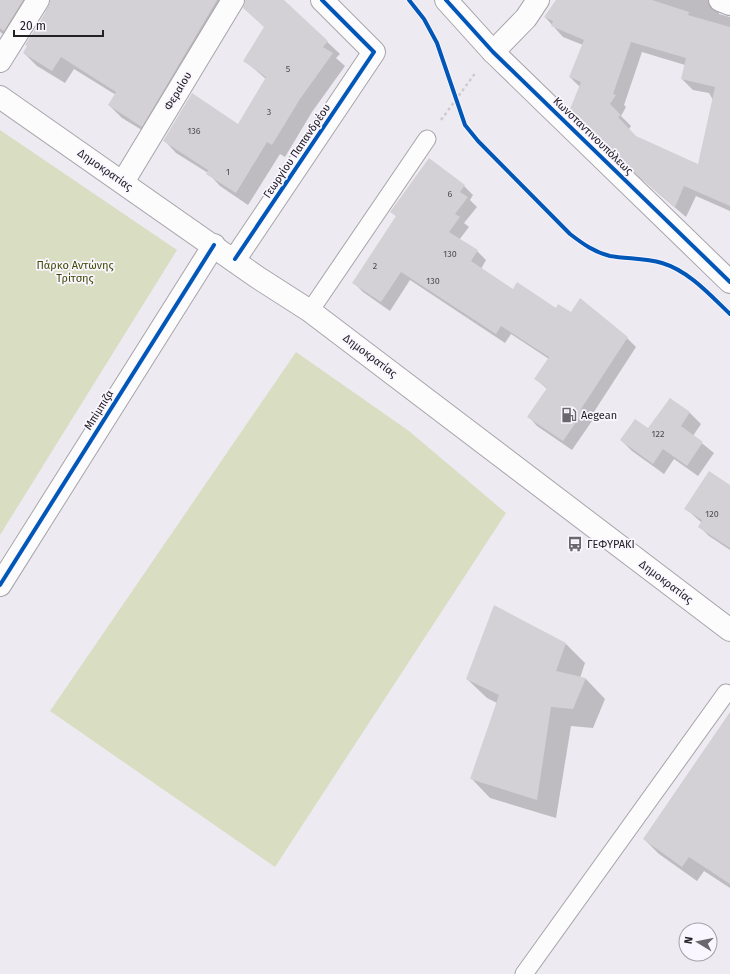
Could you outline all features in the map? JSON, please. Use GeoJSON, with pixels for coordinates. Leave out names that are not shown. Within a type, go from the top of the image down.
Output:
{"type":"FeatureCollection","features":[{"type":"Feature","properties":{"kind":"street"},"geometry":{"type":"LineString","coordinates":[[0,61],[38,0]]}},
{"type":"Feature","properties":{"kind":"street","name":"Φεραίου"},"geometry":{"type":"LineString","coordinates":[[123,182],[233,0]]}},
{"type":"Feature","properties":{"kind":"street","name":"Γεωργίου Παπανδρέου"},"geometry":{"type":"LineString","coordinates":[[234,259],[374,52],[322,0]]}},
{"type":"Feature","properties":{"kind":"street","name":"Κωνσταντινουπόλεως"},"geometry":{"type":"LineString","coordinates":[[446,0],[493,52],[729,277]]}},
{"type":"Feature","properties":{"kind":"street"},"geometry":{"type":"LineString","coordinates":[[493,52],[526,18],[538,0]]}},
{"type":"Feature","properties":{"kind":"street"},"geometry":{"type":"LineString","coordinates":[[720,0],[730,4]]}},
{"type":"Feature","properties":{"kind":"street","name":"Δημοκρατίας"},"geometry":{"type":"LineString","coordinates":[[0,97],[234,259],[257,277],[310,311],[730,630]]}},
{"type":"Feature","properties":{"kind":"street","name":"Μπίμπιζα"},"geometry":{"type":"LineString","coordinates":[[0,585],[214,245]]}},
{"type":"Feature","properties":{"kind":"lane"},"geometry":{"type":"LineString","coordinates":[[310,311],[427,139]]}},
{"type":"Feature","properties":{"kind":"lane"},"geometry":{"type":"LineString","coordinates":[[524,974],[726,693]]}},
{"type":"Feature","properties":{"kind":"path"},"geometry":{"type":"LineString","coordinates":[[427,139],[478,68],[493,52]]}},
{"type":"Feature","properties":{"kind":"green space","name":"Πάρκο Αντώνης Τρίτσης"},"geometry":{"type":"Polygon","coordinates":[[[0,130],[177,250],[0,535],[0,130]]]}},
{"type":"Feature","properties":{"kind":"green space"},"geometry":{"type":"Polygon","coordinates":[[[296,352],[409,431],[506,513],[275,867],[50,711],[296,352]]]}},
{"type":"Feature","properties":{"kind":"building"},"geometry":{"type":"Polygon","coordinates":[[[0,0],[23,0],[4,31],[0,28],[0,0]]]}},
{"type":"Feature","properties":{"kind":"building"},"geometry":{"type":"Polygon","coordinates":[[[50,0],[217,0],[142,127],[108,105],[116,92],[61,57],[52,71],[23,53],[27,46],[25,45],[49,7],[50,0]]]}},
{"type":"Feature","properties":{"kind":"building"},"geometry":{"type":"Polygon","coordinates":[[[245,0],[284,0],[328,41],[323,47],[333,53],[300,99],[272,145],[267,142],[236,193],[206,174],[208,170],[163,141],[192,93],[238,124],[266,77],[243,61],[264,27],[243,8],[245,0]]]}},
{"type":"Feature","properties":{"kind":"building"},"geometry":{"type":"Polygon","coordinates":[[[556,0],[652,0],[689,12],[688,15],[730,27],[730,206],[684,186],[675,207],[639,177],[570,109],[581,82],[569,77],[584,40],[551,26],[553,21],[544,17],[556,0]],[[631,42],[613,94],[616,95],[610,104],[621,115],[618,117],[636,136],[698,164],[715,87],[681,79],[686,58],[631,42]]]}},
{"type":"Feature","properties":{"kind":"building"},"geometry":{"type":"Polygon","coordinates":[[[429,158],[465,185],[460,192],[468,197],[455,214],[460,217],[449,232],[478,250],[471,261],[513,289],[517,282],[556,308],[558,304],[571,312],[580,298],[628,337],[581,409],[584,411],[563,441],[527,417],[547,388],[534,379],[549,357],[501,326],[496,334],[401,272],[381,302],[352,283],[396,216],[390,212],[429,158]]]}},
{"type":"Feature","properties":{"kind":"building"},"geometry":{"type":"Polygon","coordinates":[[[670,398],[690,412],[681,426],[703,442],[687,466],[663,449],[653,464],[620,440],[635,419],[648,428],[670,398]]]}},
{"type":"Feature","properties":{"kind":"building"},"geometry":{"type":"Polygon","coordinates":[[[709,471],[730,485],[730,548],[698,527],[702,520],[684,509],[709,471]]]}},
{"type":"Feature","properties":{"kind":"building"},"geometry":{"type":"Polygon","coordinates":[[[494,605],[566,643],[556,671],[586,678],[573,709],[551,707],[537,800],[470,779],[499,695],[466,679],[494,605]]]}},
{"type":"Feature","properties":{"kind":"building"},"geometry":{"type":"Polygon","coordinates":[[[730,712],[730,884],[689,857],[682,867],[643,839],[730,712]]]}},
{"type":"Feature","properties":{"kind":"cycle path"},"geometry":{"type":"LineString","coordinates":[[235,259],[374,52],[322,0]]}},
{"type":"Feature","properties":{"kind":"cycle path"},"geometry":{"type":"LineString","coordinates":[[409,0],[424,19],[437,43],[465,125],[478,141],[570,234],[589,247],[610,256],[656,261],[672,267],[699,284],[730,314]]}},
{"type":"Feature","properties":{"kind":"cycle path"},"geometry":{"type":"LineString","coordinates":[[446,0],[493,52],[730,282]]}},
{"type":"Feature","properties":{"kind":"cycle path"},"geometry":{"type":"LineString","coordinates":[[0,585],[214,245]]}},
{"type":"Feature","properties":{"kind":"place","name":"Aegean"},"geometry":{"type":"Point","coordinates":[569,415]}},
{"type":"Feature","properties":{"kind":"place","name":"ΓΕΦΥΡΑΚΙ"},"geometry":{"type":"Point","coordinates":[575,544]}}]}
